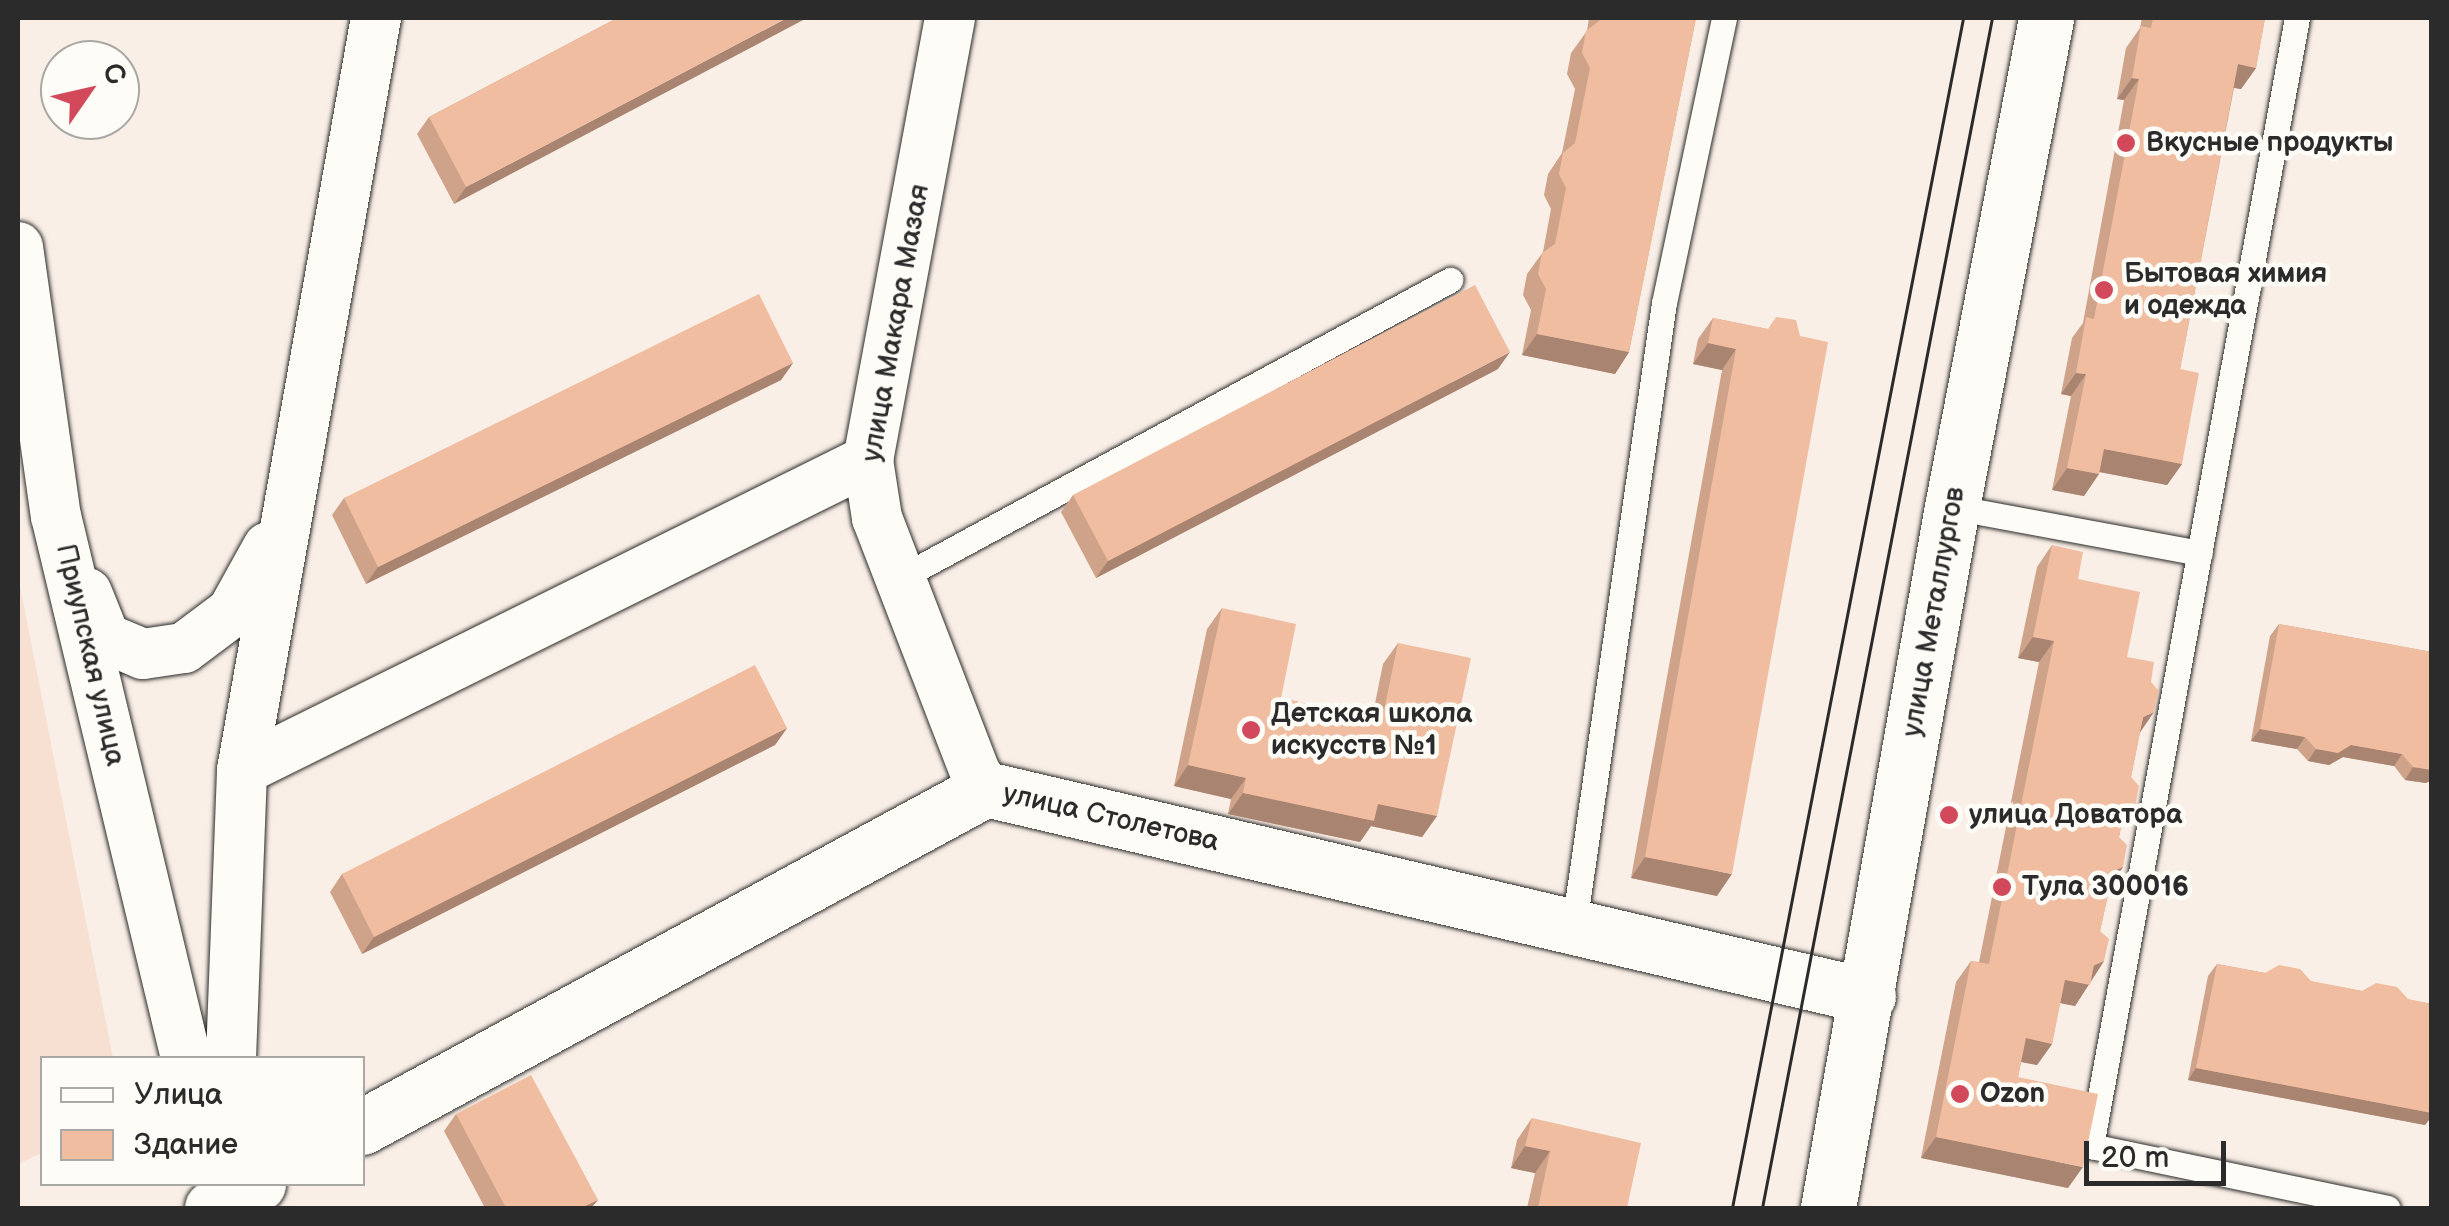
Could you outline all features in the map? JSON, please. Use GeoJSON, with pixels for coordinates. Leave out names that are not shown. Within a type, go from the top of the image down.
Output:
{"type":"FeatureCollection","features":[{"type":"Feature","properties":{"kind":"main road","name":"улица Металлургов"},"geometry":{"type":"LineString","coordinates":[[1828,1208],[1952,507],[2046,18]]}},
{"type":"Feature","properties":{"kind":"main road","name":"улица Столетова"},"geometry":{"type":"LineString","coordinates":[[365,1125],[986,789],[1868,996]]}},
{"type":"Feature","properties":{"kind":"street"},"geometry":{"type":"LineString","coordinates":[[231,1056],[242,770],[376,18]]}},
{"type":"Feature","properties":{"kind":"street","name":"улица Макара Мазая"},"geometry":{"type":"LineString","coordinates":[[950,18],[868,460],[877,518],[976,774],[986,789]]}},
{"type":"Feature","properties":{"kind":"street","name":"Приупская улица"},"geometry":{"type":"LineString","coordinates":[[18,247],[56,516],[186,1056]]}},
{"type":"Feature","properties":{"kind":"street"},"geometry":{"type":"LineString","coordinates":[[242,770],[868,460]]}},
{"type":"Feature","properties":{"kind":"street"},"geometry":{"type":"LineString","coordinates":[[56,516],[105,638],[144,654],[184,648],[232,612],[289,507]]}},
{"type":"Feature","properties":{"kind":"lane"},"geometry":{"type":"LineString","coordinates":[[1574,925],[1664,303],[1724,18]]}},
{"type":"Feature","properties":{"kind":"lane"},"geometry":{"type":"LineString","coordinates":[[2296,18],[2090,1146],[2388,1208]]}},
{"type":"Feature","properties":{"kind":"lane"},"geometry":{"type":"LineString","coordinates":[[900,578],[1450,280]]}},
{"type":"Feature","properties":{"kind":"lane"},"geometry":{"type":"LineString","coordinates":[[1952,507],[2200,553]]}},
{"type":"Feature","properties":{"kind":"shaded area"},"geometry":{"type":"Polygon","coordinates":[[[18,576],[113,1056],[40,1056],[40,1154],[18,1164],[18,576]]]}},
{"type":"Feature","properties":{"kind":"building"},"geometry":{"type":"Polygon","coordinates":[[[617,18],[787,18],[466,187],[429,117],[617,18]]]}},
{"type":"Feature","properties":{"kind":"building"},"geometry":{"type":"Polygon","coordinates":[[[1600,18],[1696,18],[1629,352],[1537,334],[1546,289],[1538,274],[1542,253],[1555,244],[1566,188],[1559,174],[1563,153],[1575,143],[1590,68],[1582,53],[1586,31],[1600,18]]]}},
{"type":"Feature","properties":{"kind":"building"},"geometry":{"type":"Polygon","coordinates":[[[2153,18],[2265,18],[2256,68],[2238,64],[2180,369],[2199,373],[2182,464],[2104,449],[2099,474],[2067,468],[2086,374],[2076,373],[2086,317],[2094,319],[2139,79],[2132,78],[2141,26],[2151,28],[2153,18]]]}},
{"type":"Feature","properties":{"kind":"building"},"geometry":{"type":"Polygon","coordinates":[[[1475,285],[1510,352],[1108,561],[1073,495],[1475,285]]]}},
{"type":"Feature","properties":{"kind":"building"},"geometry":{"type":"Polygon","coordinates":[[[759,294],[793,363],[378,567],[344,498],[759,294]]]}},
{"type":"Feature","properties":{"kind":"building"},"geometry":{"type":"Polygon","coordinates":[[[1776,317],[1796,320],[1800,336],[1828,342],[1732,874],[1645,857],[1736,349],[1708,343],[1713,318],[1768,329],[1776,317]]]}},
{"type":"Feature","properties":{"kind":"building"},"geometry":{"type":"Polygon","coordinates":[[[2052,545],[2083,552],[2078,579],[2140,592],[2127,657],[2154,662],[2151,682],[2159,691],[2154,712],[2143,717],[2131,777],[2139,786],[2135,807],[2124,811],[2119,837],[2127,845],[2123,867],[2113,871],[2100,931],[2109,939],[2104,961],[2094,965],[2090,985],[2065,980],[2052,1044],[2026,1038],[2018,1077],[2098,1094],[2083,1167],[1936,1137],[1971,961],[1989,964],[2054,641],[2033,637],[2052,545]]]}},
{"type":"Feature","properties":{"kind":"building","name":"Детская школа искусств №1"},"geometry":{"type":"Polygon","coordinates":[[[1222,608],[1296,624],[1281,698],[1382,720],[1398,643],[1471,658],[1437,816],[1378,804],[1374,821],[1243,793],[1246,778],[1188,765],[1222,608]]]}},
{"type":"Feature","properties":{"kind":"building"},"geometry":{"type":"Polygon","coordinates":[[[2279,624],[2432,652],[2432,770],[2413,767],[2402,754],[2351,745],[2338,753],[2316,749],[2305,737],[2260,729],[2279,624]]]}},
{"type":"Feature","properties":{"kind":"building"},"geometry":{"type":"Polygon","coordinates":[[[755,665],[787,728],[374,937],[342,874],[755,665]]]}},
{"type":"Feature","properties":{"kind":"building"},"geometry":{"type":"Polygon","coordinates":[[[2217,964],[2265,973],[2279,965],[2300,969],[2311,981],[2362,991],[2376,983],[2397,987],[2408,999],[2432,1004],[2432,1113],[2196,1068],[2217,964]]]}},
{"type":"Feature","properties":{"kind":"building"},"geometry":{"type":"Polygon","coordinates":[[[531,1075],[598,1200],[581,1208],[506,1208],[456,1114],[531,1075]]]}},
{"type":"Feature","properties":{"kind":"building"},"geometry":{"type":"Polygon","coordinates":[[[1532,1118],[1641,1143],[1627,1208],[1538,1208],[1550,1151],[1525,1146],[1532,1118]]]}},
{"type":"Feature","properties":{"kind":"tram line"},"geometry":{"type":"LineString","coordinates":[[1732,1208],[1963,18]]}},
{"type":"Feature","properties":{"kind":"tram line"},"geometry":{"type":"LineString","coordinates":[[1762,1208],[1992,18]]}},
{"type":"Feature","properties":{"kind":"place","name":"Вкусные продукты"},"geometry":{"type":"Point","coordinates":[2126,143]}},
{"type":"Feature","properties":{"kind":"place","name":"Бытовая химия и одежда"},"geometry":{"type":"Point","coordinates":[2104,290]}},
{"type":"Feature","properties":{"kind":"place","name":"Детская школа искусств №1"},"geometry":{"type":"Point","coordinates":[1251,730]}},
{"type":"Feature","properties":{"kind":"place","name":"улица Доватора"},"geometry":{"type":"Point","coordinates":[1949,815]}},
{"type":"Feature","properties":{"kind":"place","name":"Тула 300016"},"geometry":{"type":"Point","coordinates":[2002,887]}},
{"type":"Feature","properties":{"kind":"place","name":"Ozon"},"geometry":{"type":"Point","coordinates":[1960,1094]}}]}
